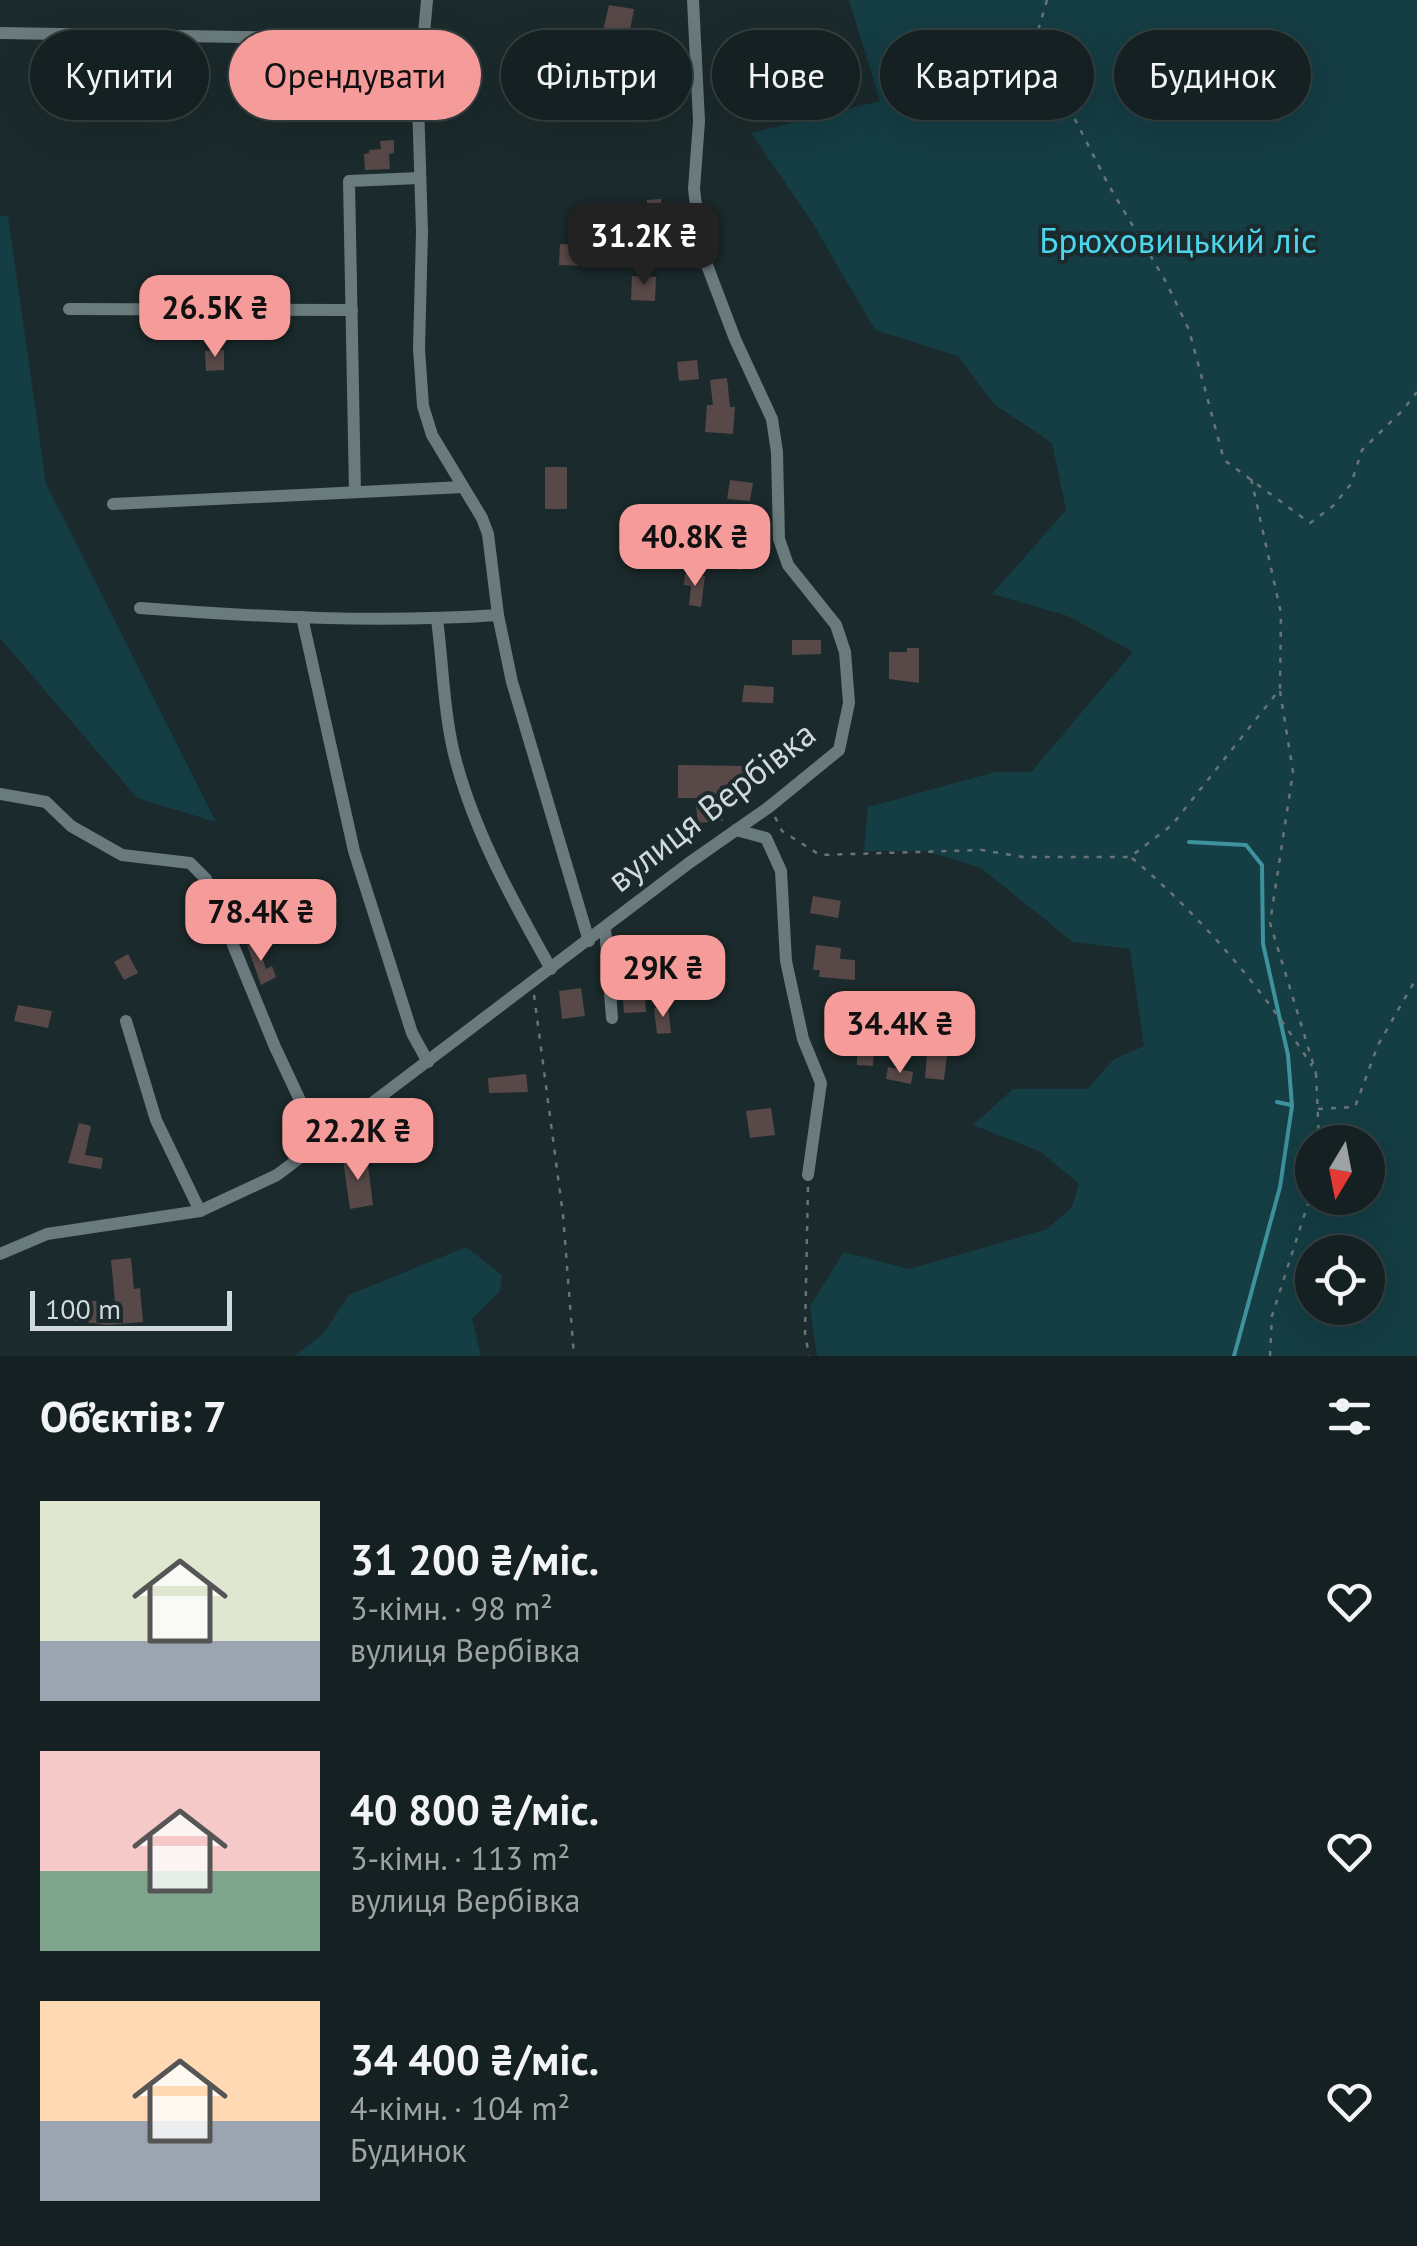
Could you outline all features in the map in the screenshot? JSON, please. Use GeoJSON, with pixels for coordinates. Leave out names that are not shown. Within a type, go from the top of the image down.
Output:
{"type":"FeatureCollection","features":[{"type":"Feature","properties":{"kind":"street"},"geometry":{"type":"LineString","coordinates":[[425,30],[427,0]]}},
{"type":"Feature","properties":{"kind":"street","name":"вулиця Вербівка"},"geometry":{"type":"LineString","coordinates":[[0,1254],[47,1234],[200,1211],[277,1175],[839,750],[849,703],[848,668],[836,625],[788,565],[778,539],[777,452],[772,418],[752,380],[702,252],[694,189],[699,121],[693,0]]}},
{"type":"Feature","properties":{"kind":"street"},"geometry":{"type":"LineString","coordinates":[[0,33],[229,37]]}},
{"type":"Feature","properties":{"kind":"street"},"geometry":{"type":"LineString","coordinates":[[418,120],[422,406],[432,436],[488,534],[498,615],[512,682],[589,941]]}},
{"type":"Feature","properties":{"kind":"street"},"geometry":{"type":"LineString","coordinates":[[354,492],[350,181],[420,178]]}},
{"type":"Feature","properties":{"kind":"street"},"geometry":{"type":"LineString","coordinates":[[68,309],[352,310]]}},
{"type":"Feature","properties":{"kind":"street"},"geometry":{"type":"LineString","coordinates":[[112,504],[463,487]]}},
{"type":"Feature","properties":{"kind":"street"},"geometry":{"type":"LineString","coordinates":[[140,608],[302,617],[437,619],[498,615]]}},
{"type":"Feature","properties":{"kind":"street"},"geometry":{"type":"LineString","coordinates":[[302,617],[354,851],[412,1033],[428,1062]]}},
{"type":"Feature","properties":{"kind":"street"},"geometry":{"type":"LineString","coordinates":[[437,619],[456,762],[474,816],[551,969]]}},
{"type":"Feature","properties":{"kind":"street"},"geometry":{"type":"LineString","coordinates":[[0,794],[46,802],[71,826],[122,855],[190,862],[206,880],[275,1047],[320,1143]]}},
{"type":"Feature","properties":{"kind":"street"},"geometry":{"type":"LineString","coordinates":[[736,830],[766,838],[782,870],[786,961],[804,1039],[821,1083],[808,1175]]}},
{"type":"Feature","properties":{"kind":"street"},"geometry":{"type":"LineString","coordinates":[[605,928],[612,1018]]}},
{"type":"Feature","properties":{"kind":"street"},"geometry":{"type":"LineString","coordinates":[[126,1021],[156,1120],[200,1211]]}},
{"type":"Feature","properties":{"kind":"path"},"geometry":{"type":"LineString","coordinates":[[1047,0],[1035,41],[1189,330],[1224,460],[1310,522],[1333,506],[1351,484],[1362,450],[1417,392]]}},
{"type":"Feature","properties":{"kind":"path"},"geometry":{"type":"LineString","coordinates":[[1251,478],[1281,612],[1280,690],[1293,772],[1270,922],[1316,1073],[1318,1125]]}},
{"type":"Feature","properties":{"kind":"path"},"geometry":{"type":"LineString","coordinates":[[782,831],[820,856],[982,850],[1023,858],[1130,857],[1172,825],[1280,690]]}},
{"type":"Feature","properties":{"kind":"path"},"geometry":{"type":"LineString","coordinates":[[1130,857],[1178,897],[1248,977],[1316,1073]]}},
{"type":"Feature","properties":{"kind":"path"},"geometry":{"type":"LineString","coordinates":[[1318,1109],[1355,1107],[1378,1046],[1417,977]]}},
{"type":"Feature","properties":{"kind":"path"},"geometry":{"type":"LineString","coordinates":[[532,983],[563,1214],[574,1356]]}},
{"type":"Feature","properties":{"kind":"path"},"geometry":{"type":"LineString","coordinates":[[808,1175],[804,1333],[810,1356]]}},
{"type":"Feature","properties":{"kind":"path"},"geometry":{"type":"LineString","coordinates":[[1270,1356],[1272,1316],[1304,1215]]}},
{"type":"Feature","properties":{"kind":"green space","name":"Брюховицький ліс"},"geometry":{"type":"Polygon","coordinates":[[[849,0],[1417,0],[1417,1356],[817,1356],[810,1306],[844,1252],[909,1269],[1047,1229],[1072,1207],[1079,1184],[1041,1152],[973,1125],[1013,1089],[1087,1089],[1114,1059],[1144,1046],[1130,949],[1073,942],[981,868],[925,851],[864,851],[868,807],[995,772],[1031,772],[1133,652],[1068,616],[992,594],[1066,510],[1052,443],[994,404],[958,356],[875,330],[812,222],[751,133],[803,120],[860,120],[860,106],[880,101],[849,0]]]}},
{"type":"Feature","properties":{"kind":"green space"},"geometry":{"type":"Polygon","coordinates":[[[0,216],[8,216],[46,484],[216,822],[137,798],[0,638],[0,216]]]}},
{"type":"Feature","properties":{"kind":"green space"},"geometry":{"type":"Polygon","coordinates":[[[466,1247],[502,1275],[500,1291],[472,1319],[481,1356],[294,1356],[323,1334],[349,1295],[466,1247]]]}},
{"type":"Feature","properties":{"kind":"building"},"geometry":{"type":"Polygon","coordinates":[[[609,5],[634,9],[630,30],[603,30],[609,5]]]}},
{"type":"Feature","properties":{"kind":"building"},"geometry":{"type":"Polygon","coordinates":[[[394,140],[394,153],[389,154],[390,169],[365,170],[364,154],[381,149],[380,141],[394,140]]]}},
{"type":"Feature","properties":{"kind":"building"},"geometry":{"type":"Polygon","coordinates":[[[661,199],[666,229],[647,227],[647,200],[661,199]]]}},
{"type":"Feature","properties":{"kind":"building"},"geometry":{"type":"Polygon","coordinates":[[[560,244],[583,245],[582,266],[559,265],[560,244]]]}},
{"type":"Feature","properties":{"kind":"building"},"geometry":{"type":"Polygon","coordinates":[[[632,276],[656,277],[655,301],[631,300],[632,276]]]}},
{"type":"Feature","properties":{"kind":"building"},"geometry":{"type":"Polygon","coordinates":[[[224,350],[224,370],[206,371],[205,351],[224,350]]]}},
{"type":"Feature","properties":{"kind":"building"},"geometry":{"type":"Polygon","coordinates":[[[697,360],[699,379],[679,381],[677,362],[697,360]]]}},
{"type":"Feature","properties":{"kind":"building"},"geometry":{"type":"Polygon","coordinates":[[[727,378],[730,407],[735,407],[733,434],[705,432],[707,405],[713,405],[710,380],[727,378]]]}},
{"type":"Feature","properties":{"kind":"building"},"geometry":{"type":"Polygon","coordinates":[[[545,467],[567,467],[567,509],[545,509],[545,467]]]}},
{"type":"Feature","properties":{"kind":"building"},"geometry":{"type":"Polygon","coordinates":[[[730,480],[753,483],[750,501],[727,499],[730,480]]]}},
{"type":"Feature","properties":{"kind":"building"},"geometry":{"type":"Polygon","coordinates":[[[724,548],[744,551],[742,570],[722,568],[724,548]]]}},
{"type":"Feature","properties":{"kind":"building"},"geometry":{"type":"Polygon","coordinates":[[[685,574],[705,576],[701,607],[689,605],[691,586],[684,585],[685,574]]]}},
{"type":"Feature","properties":{"kind":"building"},"geometry":{"type":"Polygon","coordinates":[[[792,640],[821,640],[821,654],[792,655],[792,640]]]}},
{"type":"Feature","properties":{"kind":"building"},"geometry":{"type":"Polygon","coordinates":[[[907,648],[919,648],[919,683],[889,679],[889,652],[907,652],[907,648]]]}},
{"type":"Feature","properties":{"kind":"building"},"geometry":{"type":"Polygon","coordinates":[[[744,685],[774,687],[773,703],[742,702],[744,685]]]}},
{"type":"Feature","properties":{"kind":"building"},"geometry":{"type":"Polygon","coordinates":[[[678,765],[748,766],[748,786],[720,786],[723,821],[698,823],[695,798],[678,798],[678,765]]]}},
{"type":"Feature","properties":{"kind":"building"},"geometry":{"type":"Polygon","coordinates":[[[813,896],[841,901],[838,918],[810,913],[813,896]]]}},
{"type":"Feature","properties":{"kind":"building"},"geometry":{"type":"Polygon","coordinates":[[[257,941],[266,969],[272,966],[276,977],[261,985],[247,945],[257,941]]]}},
{"type":"Feature","properties":{"kind":"building"},"geometry":{"type":"Polygon","coordinates":[[[718,942],[718,965],[673,964],[671,944],[718,942]]]}},
{"type":"Feature","properties":{"kind":"building"},"geometry":{"type":"Polygon","coordinates":[[[816,945],[841,948],[840,959],[855,960],[855,980],[819,977],[820,970],[813,970],[816,945]]]}},
{"type":"Feature","properties":{"kind":"building"},"geometry":{"type":"Polygon","coordinates":[[[128,954],[138,973],[124,980],[114,962],[128,954]]]}},
{"type":"Feature","properties":{"kind":"building"},"geometry":{"type":"Polygon","coordinates":[[[644,984],[646,1012],[624,1013],[622,985],[644,984]]]}},
{"type":"Feature","properties":{"kind":"building"},"geometry":{"type":"Polygon","coordinates":[[[581,988],[585,1016],[562,1019],[559,991],[581,988]]]}},
{"type":"Feature","properties":{"kind":"building"},"geometry":{"type":"Polygon","coordinates":[[[18,1005],[52,1011],[48,1028],[14,1021],[18,1005]]]}},
{"type":"Feature","properties":{"kind":"building"},"geometry":{"type":"Polygon","coordinates":[[[839,1005],[860,1007],[859,1016],[880,1017],[873,1066],[857,1065],[857,1039],[845,1038],[846,1026],[836,1025],[839,1005]]]}},
{"type":"Feature","properties":{"kind":"building"},"geometry":{"type":"Polygon","coordinates":[[[668,1006],[671,1033],[657,1034],[654,1008],[668,1006]]]}},
{"type":"Feature","properties":{"kind":"building"},"geometry":{"type":"Polygon","coordinates":[[[927,1053],[947,1056],[944,1080],[925,1078],[927,1053]]]}},
{"type":"Feature","properties":{"kind":"building"},"geometry":{"type":"Polygon","coordinates":[[[888,1067],[913,1072],[911,1084],[886,1079],[888,1067]]]}},
{"type":"Feature","properties":{"kind":"building"},"geometry":{"type":"Polygon","coordinates":[[[526,1074],[528,1092],[489,1093],[488,1078],[526,1074]]]}},
{"type":"Feature","properties":{"kind":"building"},"geometry":{"type":"Polygon","coordinates":[[[771,1108],[775,1135],[750,1138],[746,1111],[771,1108]]]}},
{"type":"Feature","properties":{"kind":"building"},"geometry":{"type":"Polygon","coordinates":[[[79,1123],[91,1126],[85,1155],[103,1158],[101,1169],[68,1163],[79,1123]]]}},
{"type":"Feature","properties":{"kind":"building"},"geometry":{"type":"Polygon","coordinates":[[[367,1157],[373,1205],[350,1209],[343,1160],[367,1157]]]}},
{"type":"Feature","properties":{"kind":"building"},"geometry":{"type":"Polygon","coordinates":[[[131,1258],[134,1289],[140,1288],[143,1322],[107,1325],[69,1320],[72,1300],[115,1302],[111,1260],[131,1258]]]}},
{"type":"Feature","properties":{"kind":"waterway"},"geometry":{"type":"LineString","coordinates":[[1189,842],[1246,845],[1262,865],[1263,944],[1288,1055],[1292,1106],[1280,1187],[1234,1356]]}},
{"type":"Feature","properties":{"kind":"waterway"},"geometry":{"type":"LineString","coordinates":[[1277,1102],[1291,1105]]}}]}
